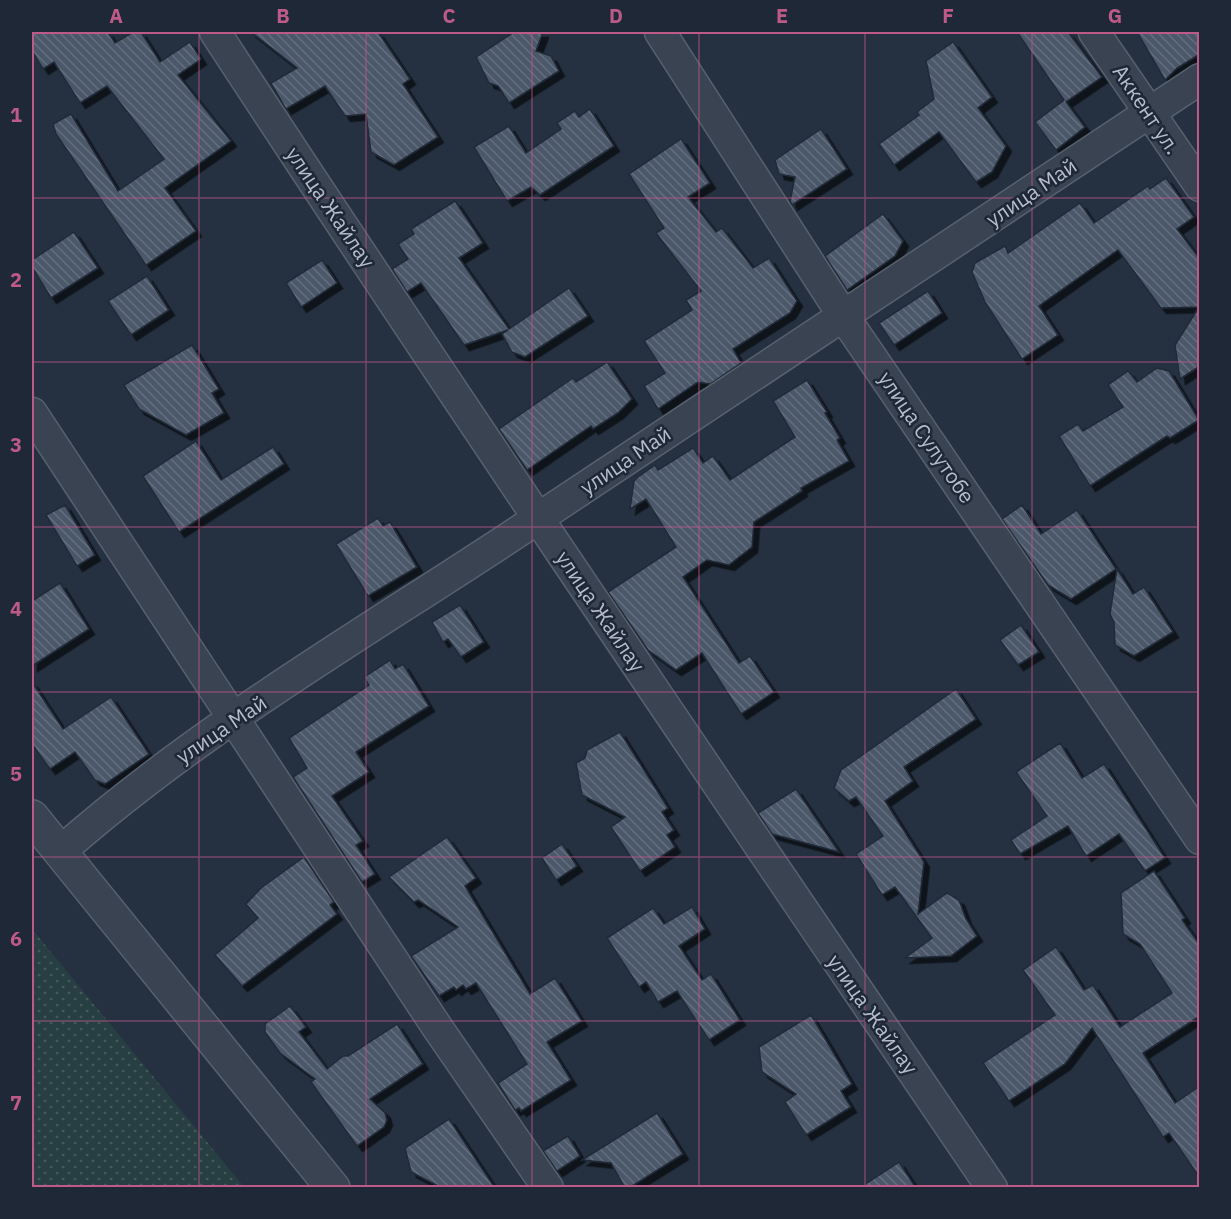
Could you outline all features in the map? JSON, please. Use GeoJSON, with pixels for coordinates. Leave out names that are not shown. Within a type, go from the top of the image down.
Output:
{"type":"FeatureCollection","features":[{"type":"Feature","properties":{"kind":"street","name":"улица Жайлау"},"geometry":{"type":"LineString","coordinates":[[215,32],[538,518],[992,1188]]}},
{"type":"Feature","properties":{"kind":"street","name":"улица Сулутобе"},"geometry":{"type":"LineString","coordinates":[[660,32],[844,317],[1200,839]]}},
{"type":"Feature","properties":{"kind":"street","name":"Аккент ул."},"geometry":{"type":"LineString","coordinates":[[1094,32],[1200,186]]}},
{"type":"Feature","properties":{"kind":"street","name":"улица Май"},"geometry":{"type":"LineString","coordinates":[[60,852],[99,818],[234,719],[1200,79]]}},
{"type":"Feature","properties":{"kind":"street"},"geometry":{"type":"LineString","coordinates":[[32,413],[437,1027],[548,1188]]}},
{"type":"Feature","properties":{"kind":"street"},"geometry":{"type":"LineString","coordinates":[[32,817],[333,1188]]}},
{"type":"Feature","properties":{"kind":"green space"},"geometry":{"type":"Polygon","coordinates":[[[32,929],[244,1187],[32,1187],[32,929]]]}},
{"type":"Feature","properties":{"kind":"building"},"geometry":{"type":"Polygon","coordinates":[[[32,32],[108,32],[115,43],[133,32],[141,32],[160,62],[190,42],[201,59],[178,75],[231,141],[165,188],[196,231],[146,265],[56,134],[53,124],[71,114],[118,191],[164,159],[107,86],[80,103],[54,62],[43,69],[32,51],[32,32]]]}},
{"type":"Feature","properties":{"kind":"building"},"geometry":{"type":"Polygon","coordinates":[[[251,32],[378,32],[410,79],[403,84],[438,137],[394,165],[371,152],[366,114],[345,116],[325,86],[286,109],[271,83],[297,68],[251,32]]]}},
{"type":"Feature","properties":{"kind":"building"},"geometry":{"type":"Polygon","coordinates":[[[514,32],[543,32],[536,51],[551,56],[559,71],[509,103],[498,86],[489,83],[476,57],[514,32]]]}},
{"type":"Feature","properties":{"kind":"building"},"geometry":{"type":"Polygon","coordinates":[[[1017,32],[1068,32],[1102,77],[1066,102],[1085,127],[1056,150],[1035,122],[1064,100],[1017,32]]]}},
{"type":"Feature","properties":{"kind":"building"},"geometry":{"type":"Polygon","coordinates":[[[1137,32],[1200,32],[1200,54],[1177,68],[1165,80],[1137,32]]]}},
{"type":"Feature","properties":{"kind":"building"},"geometry":{"type":"Polygon","coordinates":[[[953,42],[992,97],[978,108],[1006,146],[992,172],[976,182],[939,132],[894,165],[879,144],[919,115],[917,112],[934,99],[926,61],[953,42]]]}},
{"type":"Feature","properties":{"kind":"building"},"geometry":{"type":"Polygon","coordinates":[[[590,109],[614,146],[540,195],[531,187],[507,201],[474,147],[509,126],[526,153],[561,129],[557,123],[575,111],[579,117],[590,109]]]}},
{"type":"Feature","properties":{"kind":"building"},"geometry":{"type":"Polygon","coordinates":[[[821,129],[847,169],[792,205],[790,201],[795,177],[779,174],[775,160],[821,129]]]}},
{"type":"Feature","properties":{"kind":"building"},"geometry":{"type":"Polygon","coordinates":[[[681,139],[710,183],[688,197],[716,232],[722,228],[753,268],[769,258],[797,301],[790,313],[733,349],[741,363],[710,384],[698,382],[658,409],[644,386],[665,373],[644,341],[692,310],[686,300],[701,291],[656,233],[664,228],[629,174],[681,139]]]}},
{"type":"Feature","properties":{"kind":"building"},"geometry":{"type":"Polygon","coordinates":[[[1166,178],[1194,217],[1177,229],[1200,259],[1200,366],[1180,379],[1175,345],[1199,307],[1161,308],[1118,250],[1039,306],[1058,335],[1022,359],[985,302],[972,272],[975,263],[1005,246],[1008,253],[1080,203],[1094,223],[1148,186],[1150,189],[1166,178]]]}},
{"type":"Feature","properties":{"kind":"building"},"geometry":{"type":"Polygon","coordinates":[[[455,201],[483,243],[459,258],[509,329],[569,288],[588,316],[525,357],[512,352],[502,334],[508,330],[464,345],[421,283],[407,292],[392,269],[408,259],[398,244],[414,234],[411,229],[455,201]]]}},
{"type":"Feature","properties":{"kind":"building"},"geometry":{"type":"Polygon","coordinates":[[[883,214],[903,241],[895,256],[847,290],[825,256],[883,214]]]}},
{"type":"Feature","properties":{"kind":"building"},"geometry":{"type":"Polygon","coordinates":[[[74,232],[98,268],[51,298],[32,267],[32,260],[74,232]]]}},
{"type":"Feature","properties":{"kind":"building"},"geometry":{"type":"Polygon","coordinates":[[[322,260],[337,283],[301,307],[286,283],[322,260]]]}},
{"type":"Feature","properties":{"kind":"building"},"geometry":{"type":"Polygon","coordinates":[[[147,276],[169,310],[131,335],[108,301],[147,276]]]}},
{"type":"Feature","properties":{"kind":"building"},"geometry":{"type":"Polygon","coordinates":[[[928,291],[942,313],[894,345],[879,323],[928,291]]]}},
{"type":"Feature","properties":{"kind":"building"},"geometry":{"type":"Polygon","coordinates":[[[192,345],[219,389],[212,393],[224,413],[186,435],[139,409],[124,385],[192,345]]]}},
{"type":"Feature","properties":{"kind":"building"},"geometry":{"type":"Polygon","coordinates":[[[607,362],[632,399],[618,413],[593,429],[591,426],[527,470],[499,429],[573,378],[576,382],[607,362]]]}},
{"type":"Feature","properties":{"kind":"building"},"geometry":{"type":"Polygon","coordinates":[[[1157,368],[1169,371],[1199,420],[1170,438],[1167,436],[1090,486],[1059,436],[1078,424],[1083,431],[1123,407],[1108,385],[1128,371],[1137,382],[1157,368]]]}},
{"type":"Feature","properties":{"kind":"building"},"geometry":{"type":"Polygon","coordinates":[[[807,380],[827,412],[825,413],[840,438],[837,440],[849,461],[801,488],[802,491],[754,522],[752,547],[729,565],[707,560],[683,577],[739,663],[750,656],[774,692],[741,714],[702,653],[676,670],[648,650],[608,592],[676,547],[646,499],[630,509],[634,481],[655,465],[658,470],[693,448],[703,463],[713,456],[730,480],[795,437],[773,401],[807,380]]]}},
{"type":"Feature","properties":{"kind":"building"},"geometry":{"type":"Polygon","coordinates":[[[196,441],[221,480],[273,447],[284,464],[179,532],[143,476],[196,441]]]}},
{"type":"Feature","properties":{"kind":"building"},"geometry":{"type":"Polygon","coordinates":[[[65,505],[95,555],[77,566],[46,515],[65,505]]]}},
{"type":"Feature","properties":{"kind":"building"},"geometry":{"type":"Polygon","coordinates":[[[1022,505],[1041,534],[1077,510],[1116,569],[1071,599],[1048,585],[1002,519],[1022,505]]]}},
{"type":"Feature","properties":{"kind":"building"},"geometry":{"type":"Polygon","coordinates":[[[378,518],[383,526],[390,522],[417,567],[368,596],[336,544],[378,518]]]}},
{"type":"Feature","properties":{"kind":"building"},"geometry":{"type":"Polygon","coordinates":[[[1117,569],[1133,594],[1144,587],[1173,632],[1134,656],[1115,645],[1114,622],[1110,614],[1117,569]]]}},
{"type":"Feature","properties":{"kind":"building"},"geometry":{"type":"Polygon","coordinates":[[[60,583],[89,629],[32,666],[32,601],[60,583]]]}},
{"type":"Feature","properties":{"kind":"building"},"geometry":{"type":"Polygon","coordinates":[[[460,605],[484,642],[461,657],[448,639],[443,642],[432,622],[460,605]]]}},
{"type":"Feature","properties":{"kind":"building"},"geometry":{"type":"Polygon","coordinates":[[[1021,625],[1039,652],[1018,665],[1000,640],[1021,625]]]}},
{"type":"Feature","properties":{"kind":"building"},"geometry":{"type":"Polygon","coordinates":[[[390,660],[395,669],[403,664],[429,706],[356,752],[369,772],[332,796],[363,841],[356,845],[375,874],[362,882],[293,777],[307,768],[289,738],[369,685],[364,677],[390,660]]]}},
{"type":"Feature","properties":{"kind":"building"},"geometry":{"type":"Polygon","coordinates":[[[32,682],[63,729],[111,697],[149,754],[105,784],[95,780],[75,752],[50,769],[32,744],[32,682]]]}},
{"type":"Feature","properties":{"kind":"building"},"geometry":{"type":"Polygon","coordinates":[[[956,689],[976,719],[904,767],[913,781],[885,801],[924,862],[918,914],[947,893],[959,900],[966,919],[977,936],[951,956],[905,958],[932,938],[895,887],[882,895],[856,854],[883,836],[856,797],[849,801],[834,788],[841,770],[956,689]]]}},
{"type":"Feature","properties":{"kind":"building"},"geometry":{"type":"Polygon","coordinates":[[[620,732],[668,808],[662,812],[674,830],[667,835],[675,847],[640,871],[611,827],[625,817],[582,795],[576,763],[585,758],[587,750],[620,732]]]}},
{"type":"Feature","properties":{"kind":"building"},"geometry":{"type":"Polygon","coordinates":[[[1060,743],[1082,778],[1104,764],[1165,858],[1145,871],[1119,834],[1086,856],[1068,826],[1020,854],[1011,840],[1047,816],[1016,772],[1060,743]]]}},
{"type":"Feature","properties":{"kind":"building"},"geometry":{"type":"Polygon","coordinates":[[[796,789],[839,852],[772,834],[758,813],[796,789]]]}},
{"type":"Feature","properties":{"kind":"building"},"geometry":{"type":"Polygon","coordinates":[[[447,837],[476,878],[465,886],[530,994],[555,978],[582,1021],[547,1042],[571,1080],[521,1111],[519,1108],[515,1110],[498,1083],[527,1064],[476,983],[466,989],[463,985],[456,990],[454,987],[439,996],[411,956],[458,927],[418,900],[414,902],[389,877],[447,837]]]}},
{"type":"Feature","properties":{"kind":"building"},"geometry":{"type":"Polygon","coordinates":[[[562,844],[577,866],[556,880],[542,858],[562,844]]]}},
{"type":"Feature","properties":{"kind":"building"},"geometry":{"type":"Polygon","coordinates":[[[304,857],[334,902],[330,905],[337,914],[242,986],[215,955],[258,918],[246,904],[261,888],[304,857]]]}},
{"type":"Feature","properties":{"kind":"building"},"geometry":{"type":"Polygon","coordinates":[[[1154,871],[1185,918],[1182,920],[1200,945],[1200,1016],[1143,1053],[1175,1103],[1200,1086],[1200,1178],[1169,1133],[1163,1137],[1092,1028],[1065,1064],[1009,1101],[983,1063],[1055,1015],[1023,970],[1056,947],[1084,990],[1093,985],[1120,1027],[1172,993],[1140,944],[1123,934],[1121,893],[1154,871]]]}},
{"type":"Feature","properties":{"kind":"building"},"geometry":{"type":"Polygon","coordinates":[[[692,907],[705,929],[679,946],[702,980],[711,974],[740,1020],[709,1040],[677,991],[658,1002],[646,982],[639,987],[607,938],[653,908],[664,924],[692,907]]]}},
{"type":"Feature","properties":{"kind":"building"},"geometry":{"type":"Polygon","coordinates":[[[290,1006],[306,1027],[299,1032],[327,1069],[343,1056],[348,1056],[397,1024],[423,1064],[370,1099],[385,1113],[387,1120],[384,1127],[357,1146],[311,1082],[315,1079],[280,1053],[265,1032],[265,1024],[290,1006]]]}},
{"type":"Feature","properties":{"kind":"building"},"geometry":{"type":"Polygon","coordinates":[[[811,1015],[852,1084],[841,1091],[851,1107],[806,1135],[785,1102],[796,1094],[762,1072],[759,1047],[811,1015]]]}},
{"type":"Feature","properties":{"kind":"building"},"geometry":{"type":"Polygon","coordinates":[[[657,1113],[683,1154],[629,1188],[625,1188],[611,1163],[582,1160],[657,1113]]]}},
{"type":"Feature","properties":{"kind":"building"},"geometry":{"type":"Polygon","coordinates":[[[449,1119],[495,1188],[442,1188],[411,1172],[405,1148],[449,1119]]]}},
{"type":"Feature","properties":{"kind":"building"},"geometry":{"type":"Polygon","coordinates":[[[568,1136],[580,1156],[557,1171],[543,1151],[568,1136]]]}},
{"type":"Feature","properties":{"kind":"building"},"geometry":{"type":"Polygon","coordinates":[[[899,1162],[916,1188],[859,1188],[899,1162]]]}}]}
